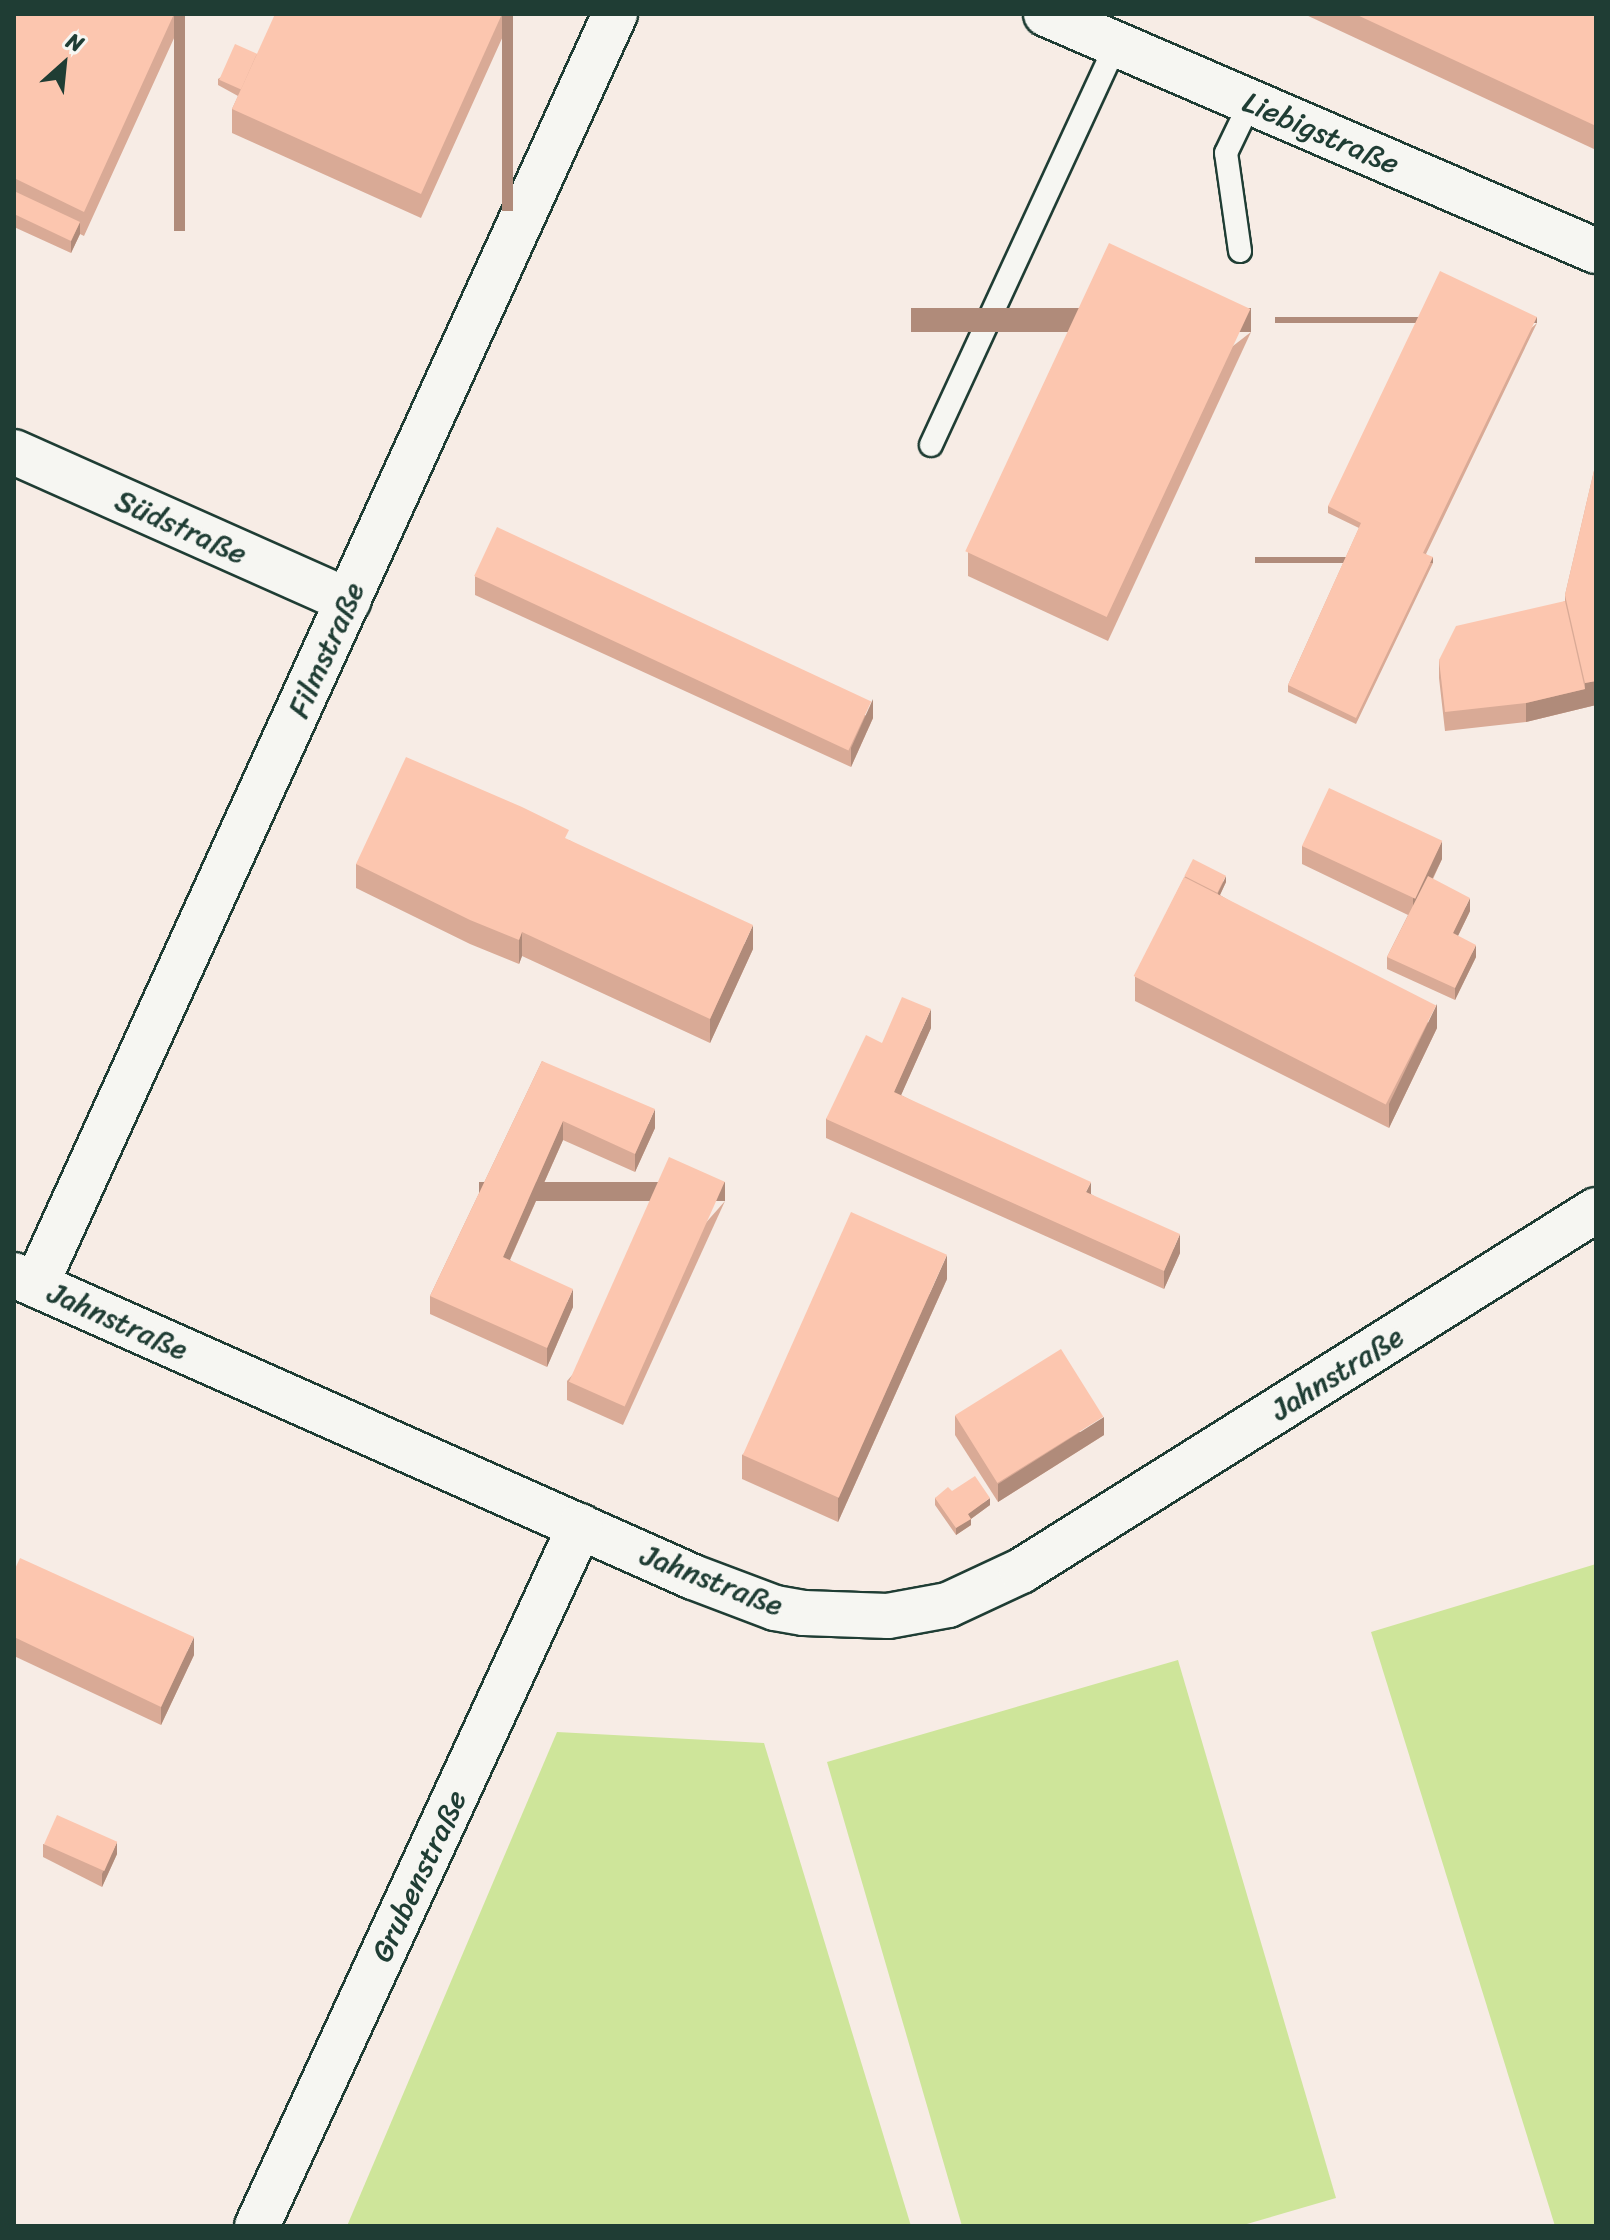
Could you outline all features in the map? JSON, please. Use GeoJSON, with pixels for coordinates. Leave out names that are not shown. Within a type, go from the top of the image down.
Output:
{"type":"FeatureCollection","features":[{"type":"Feature","properties":{"kind":"street","name":"Filmstraße"},"geometry":{"type":"LineString","coordinates":[[25,1280],[348,601],[615,14]]}},
{"type":"Feature","properties":{"kind":"street","name":"Liebigstraße"},"geometry":{"type":"LineString","coordinates":[[1065,18],[1116,45],[1596,251]]}},
{"type":"Feature","properties":{"kind":"street","name":"Südstraße"},"geometry":{"type":"LineString","coordinates":[[14,452],[348,601]]}},
{"type":"Feature","properties":{"kind":"street","name":"Jahnstraße"},"geometry":{"type":"LineString","coordinates":[[25,1280],[693,1577],[775,1608],[830,1615],[888,1616],[948,1605],[1021,1571],[1596,1210]]}},
{"type":"Feature","properties":{"kind":"street","name":"Grubenstraße"},"geometry":{"type":"LineString","coordinates":[[257,2226],[580,1526]]}},
{"type":"Feature","properties":{"kind":"lane"},"geometry":{"type":"LineString","coordinates":[[931,445],[1116,45]]}},
{"type":"Feature","properties":{"kind":"lane"},"geometry":{"type":"LineString","coordinates":[[1240,251],[1226,153],[1250,103]]}},
{"type":"Feature","properties":{"kind":"green space"},"geometry":{"type":"Polygon","coordinates":[[[1596,1564],[1596,2225],[1555,2226],[1371,1632],[1596,1564]]]}},
{"type":"Feature","properties":{"kind":"green space"},"geometry":{"type":"Polygon","coordinates":[[[1178,1660],[1336,2198],[1240,2226],[962,2226],[827,1762],[1178,1660]]]}},
{"type":"Feature","properties":{"kind":"green space"},"geometry":{"type":"Polygon","coordinates":[[[557,1732],[764,1743],[911,2226],[347,2226],[557,1732]]]}},
{"type":"Feature","properties":{"kind":"building"},"geometry":{"type":"Polygon","coordinates":[[[14,14],[174,14],[84,212],[14,178],[14,14]]]}},
{"type":"Feature","properties":{"kind":"building"},"geometry":{"type":"Polygon","coordinates":[[[275,14],[502,14],[421,194],[232,109],[275,14]]]}},
{"type":"Feature","properties":{"kind":"building"},"geometry":{"type":"Polygon","coordinates":[[[1355,14],[1596,14],[1596,126],[1355,14]]]}},
{"type":"Feature","properties":{"kind":"building"},"geometry":{"type":"Polygon","coordinates":[[[235,44],[257,54],[241,89],[219,80],[235,44]]]}},
{"type":"Feature","properties":{"kind":"building"},"geometry":{"type":"Polygon","coordinates":[[[14,191],[80,222],[71,241],[14,214],[14,191]]]}},
{"type":"Feature","properties":{"kind":"building"},"geometry":{"type":"Polygon","coordinates":[[[1109,243],[1250,309],[1107,617],[965,551],[1109,243]]]}},
{"type":"Feature","properties":{"kind":"building"},"geometry":{"type":"Polygon","coordinates":[[[1440,271],[1537,317],[1423,553],[1433,557],[1356,718],[1288,685],[1361,523],[1328,506],[1440,271]]]}},
{"type":"Feature","properties":{"kind":"building"},"geometry":{"type":"Polygon","coordinates":[[[1596,462],[1596,681],[1585,683],[1565,595],[1596,462]]]}},
{"type":"Feature","properties":{"kind":"building"},"geometry":{"type":"Polygon","coordinates":[[[497,527],[871,702],[848,750],[474,576],[497,527]]]}},
{"type":"Feature","properties":{"kind":"building"},"geometry":{"type":"Polygon","coordinates":[[[1565,601],[1585,689],[1526,703],[1445,712],[1439,660],[1456,626],[1565,601]]]}},
{"type":"Feature","properties":{"kind":"building"},"geometry":{"type":"Polygon","coordinates":[[[406,757],[522,807],[569,830],[565,838],[753,925],[710,1019],[522,932],[519,940],[470,920],[356,864],[406,757]]]}},
{"type":"Feature","properties":{"kind":"building"},"geometry":{"type":"Polygon","coordinates":[[[1329,788],[1442,841],[1415,899],[1302,846],[1329,788]]]}},
{"type":"Feature","properties":{"kind":"building"},"geometry":{"type":"Polygon","coordinates":[[[1193,859],[1226,876],[1217,893],[1184,876],[1193,859]]]}},
{"type":"Feature","properties":{"kind":"building"},"geometry":{"type":"Polygon","coordinates":[[[1428,876],[1470,898],[1453,933],[1476,945],[1455,988],[1387,957],[1428,876]]]}},
{"type":"Feature","properties":{"kind":"building"},"geometry":{"type":"Polygon","coordinates":[[[1184,877],[1436,1005],[1386,1104],[1134,976],[1184,877]]]}},
{"type":"Feature","properties":{"kind":"building"},"geometry":{"type":"Polygon","coordinates":[[[902,997],[931,1009],[894,1092],[1091,1182],[1086,1192],[1180,1234],[1164,1271],[826,1119],[866,1035],[882,1043],[902,997]]]}},
{"type":"Feature","properties":{"kind":"building"},"geometry":{"type":"Polygon","coordinates":[[[542,1061],[655,1109],[635,1154],[563,1121],[503,1257],[573,1289],[547,1348],[430,1296],[542,1061]]]}},
{"type":"Feature","properties":{"kind":"building"},"geometry":{"type":"Polygon","coordinates":[[[669,1157],[725,1182],[625,1407],[569,1382],[669,1157]]]}},
{"type":"Feature","properties":{"kind":"building"},"geometry":{"type":"Polygon","coordinates":[[[851,1212],[947,1255],[839,1498],[743,1455],[851,1212]]]}},
{"type":"Feature","properties":{"kind":"building"},"geometry":{"type":"Polygon","coordinates":[[[1061,1349],[1103,1417],[997,1483],[955,1415],[1061,1349]]]}},
{"type":"Feature","properties":{"kind":"building"},"geometry":{"type":"Polygon","coordinates":[[[975,1476],[990,1498],[968,1514],[971,1519],[956,1528],[935,1498],[948,1487],[952,1491],[975,1476]]]}},
{"type":"Feature","properties":{"kind":"building"},"geometry":{"type":"Polygon","coordinates":[[[20,1558],[194,1637],[161,1707],[14,1637],[14,1571],[20,1558]]]}},
{"type":"Feature","properties":{"kind":"building"},"geometry":{"type":"Polygon","coordinates":[[[57,1815],[117,1842],[104,1871],[44,1844],[57,1815]]]}}]}
